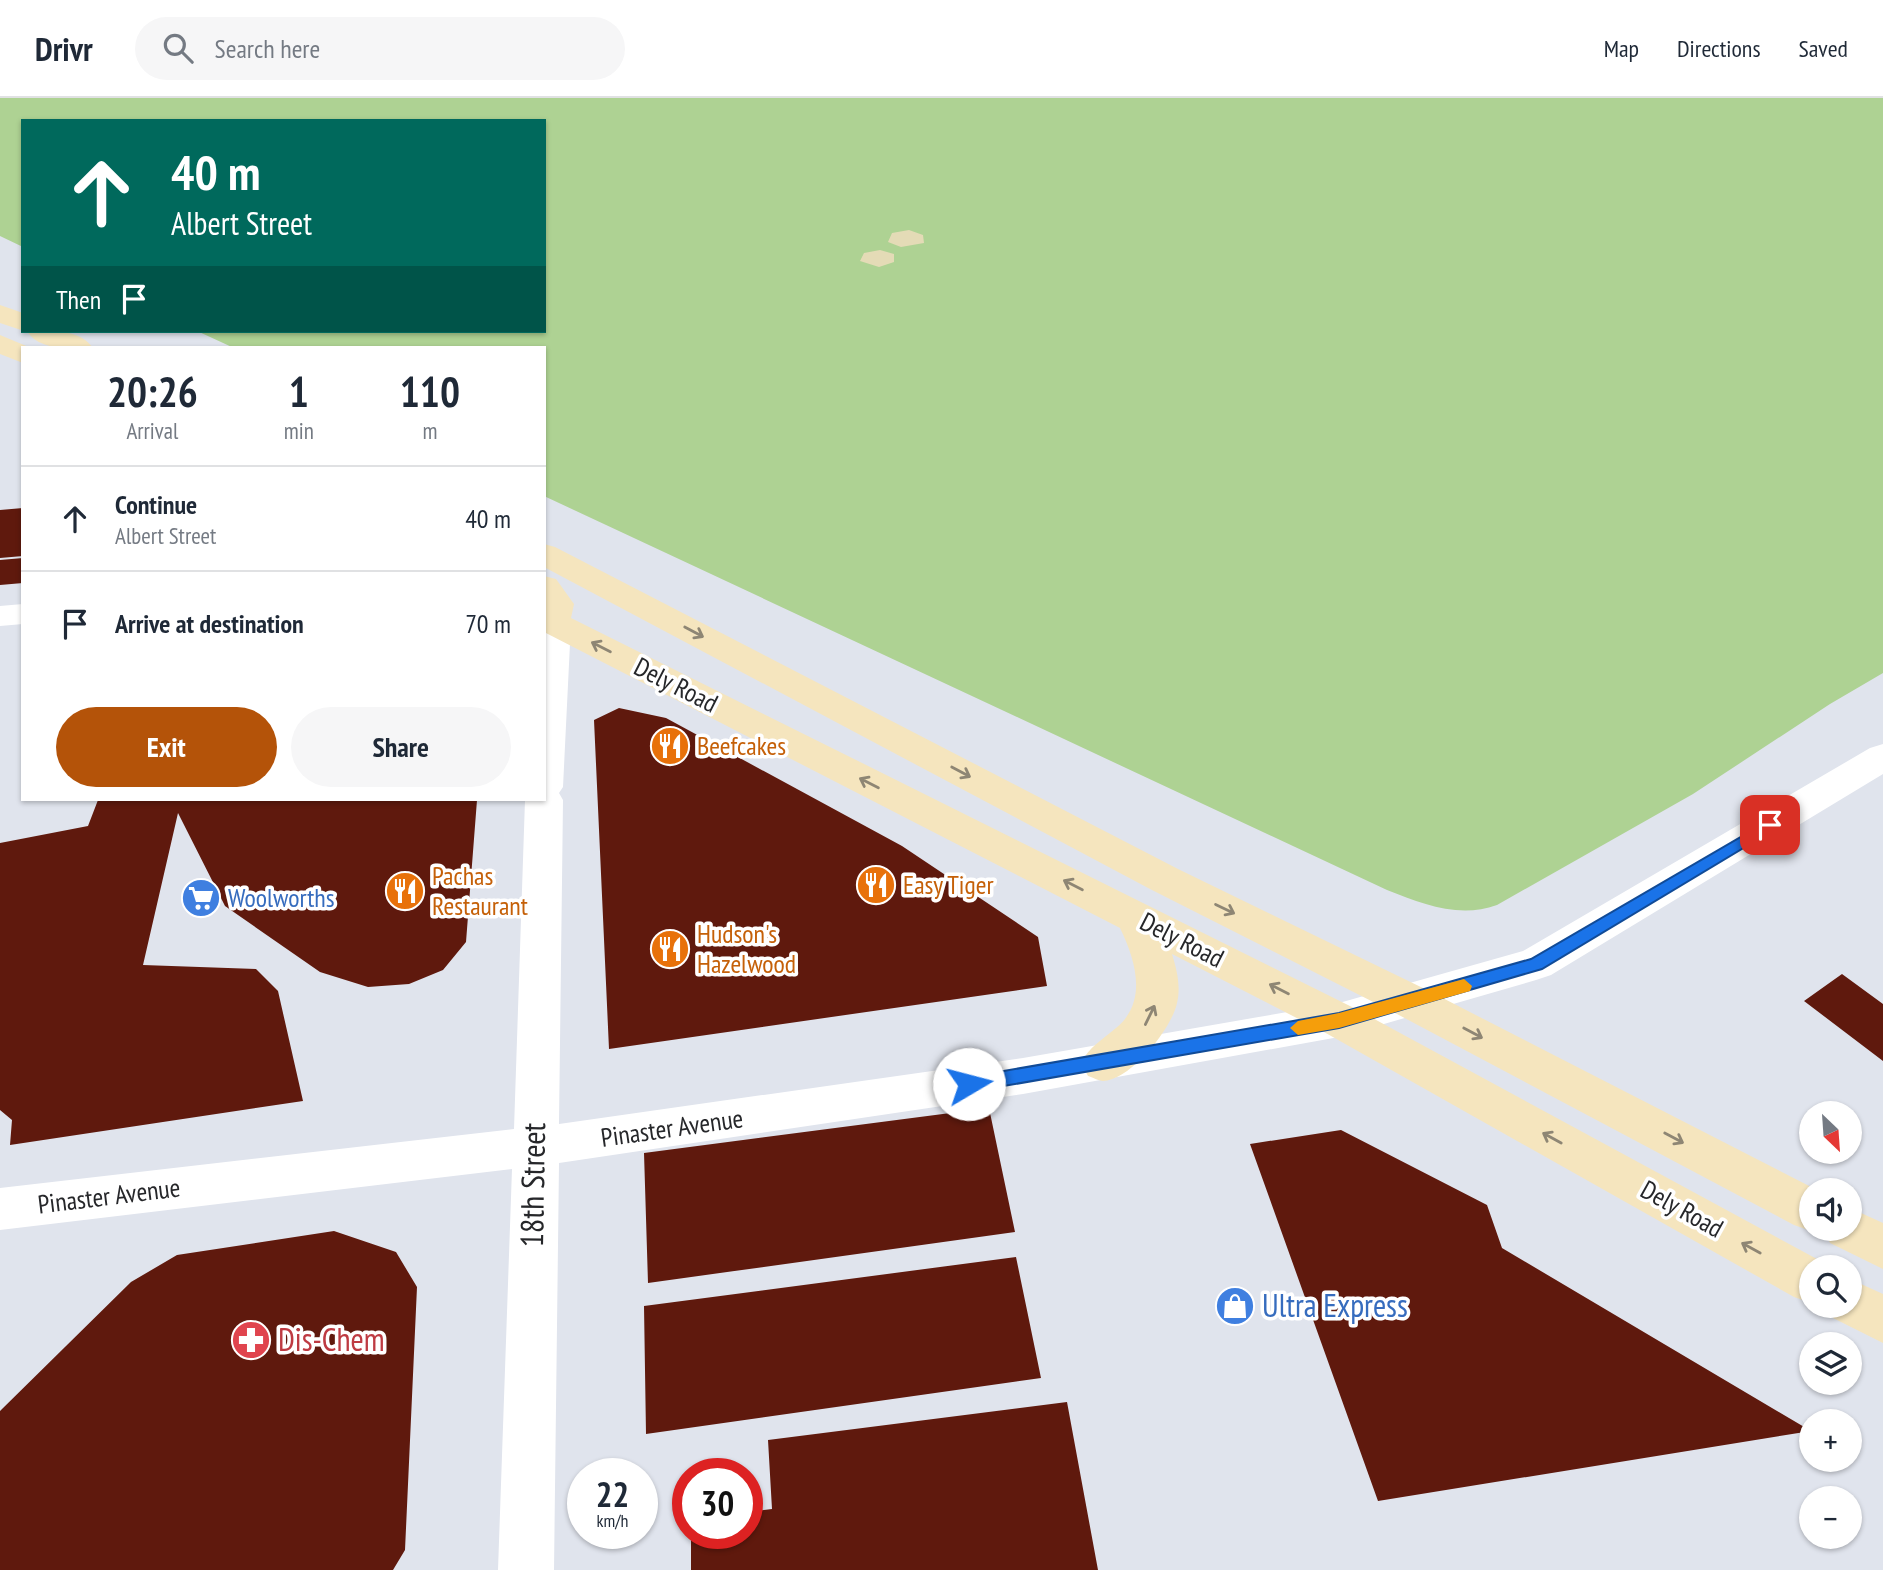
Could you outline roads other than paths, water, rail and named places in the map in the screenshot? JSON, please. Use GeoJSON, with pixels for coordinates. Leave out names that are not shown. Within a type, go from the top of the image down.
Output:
{"type":"FeatureCollection","features":[{"type":"Feature","properties":{"kind":"main road"},"geometry":{"type":"LineString","coordinates":[[0,313],[21,322]]}},
{"type":"Feature","properties":{"kind":"main road"},"geometry":{"type":"LineString","coordinates":[[45,333],[74,346]]}},
{"type":"Feature","properties":{"kind":"main road"},"geometry":{"type":"LineString","coordinates":[[0,343],[21,354]]}},
{"type":"Feature","properties":{"kind":"main road","name":"Dely Road"},"geometry":{"type":"LineString","coordinates":[[546,555],[1164,879],[1412,1002],[1799,1204]]}},
{"type":"Feature","properties":{"kind":"main road"},"geometry":{"type":"LineString","coordinates":[[546,589],[557,604],[549,620]]}},
{"type":"Feature","properties":{"kind":"main road","name":"Dely Road"},"geometry":{"type":"LineString","coordinates":[[549,620],[1339,1020],[1799,1273]]}},
{"type":"Feature","properties":{"kind":"main road"},"geometry":{"type":"LineString","coordinates":[[1103,1063],[1140,1031],[1153,1014],[1155,969],[1143,931],[1134,915]]}},
{"type":"Feature","properties":{"kind":"main road"},"geometry":{"type":"LineString","coordinates":[[1862,1236],[1883,1247]]}},
{"type":"Feature","properties":{"kind":"main road"},"geometry":{"type":"LineString","coordinates":[[1862,1309],[1883,1320]]}},
{"type":"Feature","properties":{"kind":"street"},"geometry":{"type":"LineString","coordinates":[[0,616],[21,614]]}},
{"type":"Feature","properties":{"kind":"street"},"geometry":{"type":"LineString","coordinates":[[546,728],[549,620]]}},
{"type":"Feature","properties":{"kind":"street","name":"Pinaster Avenue"},"geometry":{"type":"LineString","coordinates":[[0,1209],[533,1148],[1103,1063],[1339,1020],[1412,1002],[1536,964],[1883,757]]}},
{"type":"Feature","properties":{"kind":"street","name":"18th Street"},"geometry":{"type":"LineString","coordinates":[[526,1570],[533,1148],[544,801]]}},
{"type":"Feature","properties":{"kind":"place","name":"Beefcakes"},"geometry":{"type":"Point","coordinates":[670,746]}},
{"type":"Feature","properties":{"kind":"place","name":"Easy Tiger"},"geometry":{"type":"Point","coordinates":[876,885]}},
{"type":"Feature","properties":{"kind":"place","name":"Pachas Restaurant"},"geometry":{"type":"Point","coordinates":[405,891]}},
{"type":"Feature","properties":{"kind":"place","name":"Woolworths"},"geometry":{"type":"Point","coordinates":[201,898]}},
{"type":"Feature","properties":{"kind":"place","name":"Hudson's Hazelwood"},"geometry":{"type":"Point","coordinates":[670,949]}},
{"type":"Feature","properties":{"kind":"place","name":"Ultra Express"},"geometry":{"type":"Point","coordinates":[1235,1306]}},
{"type":"Feature","properties":{"kind":"place","name":"Dis-Chem"},"geometry":{"type":"Point","coordinates":[251,1340]}}]}
